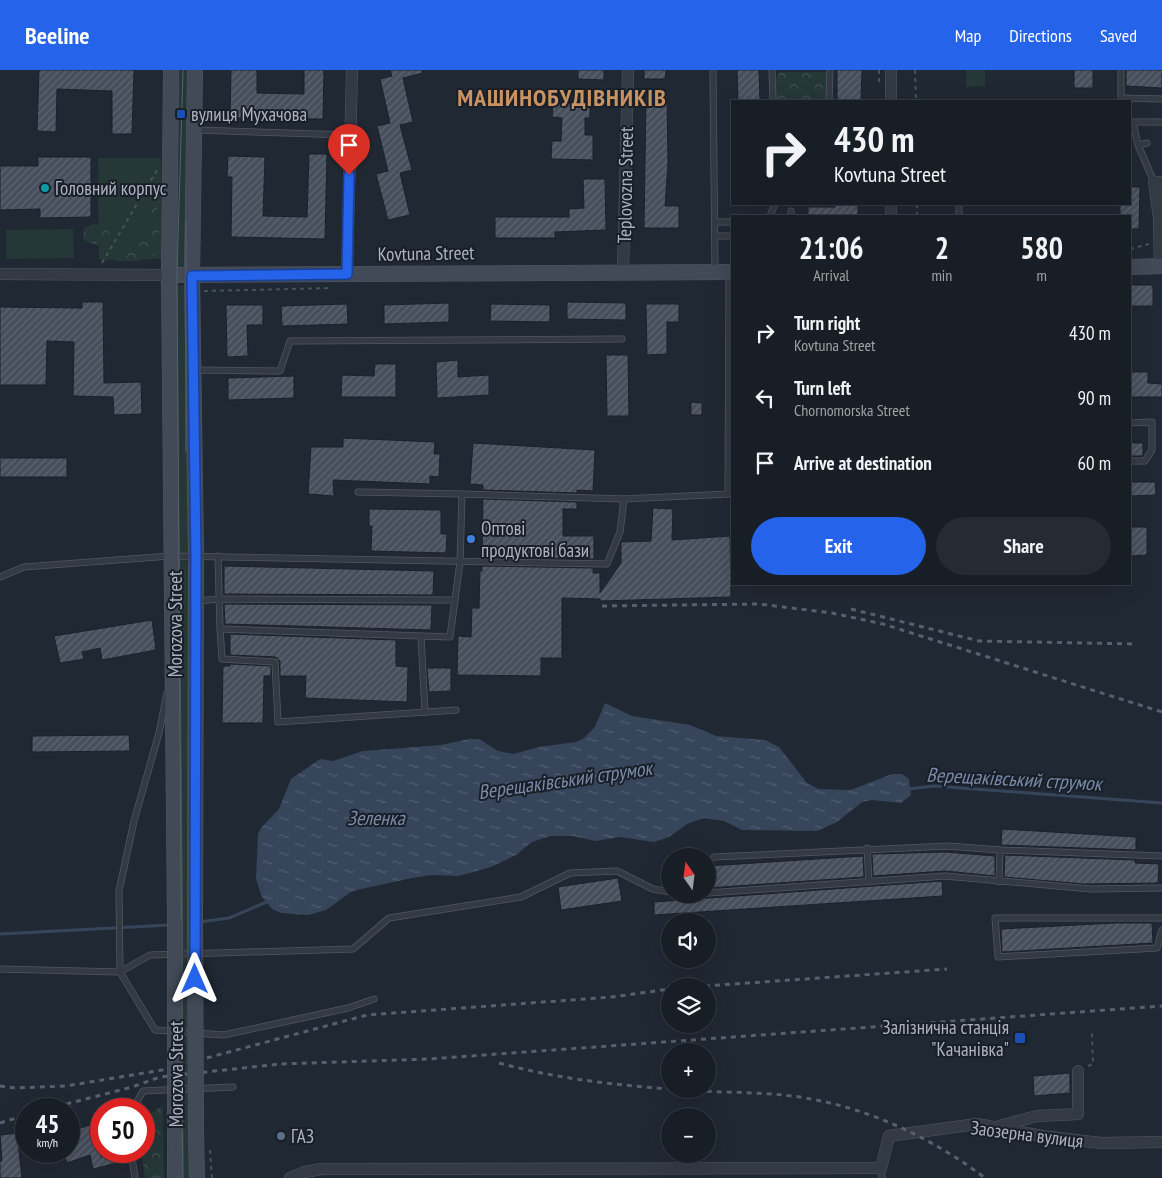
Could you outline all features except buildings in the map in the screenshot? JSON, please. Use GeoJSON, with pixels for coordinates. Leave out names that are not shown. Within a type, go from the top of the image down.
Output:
{"type":"FeatureCollection","features":[{"type":"Feature","properties":{"kind":"main road","name":"Morozova Street"},"geometry":{"type":"LineString","coordinates":[[171,70],[169,276],[170,556],[175,922],[175,1178]]}},
{"type":"Feature","properties":{"kind":"main road","name":"Morozova Street"},"geometry":{"type":"LineString","coordinates":[[195,70],[192,276],[196,556],[195,922],[197,1178]]}},
{"type":"Feature","properties":{"kind":"main road"},"geometry":{"type":"LineString","coordinates":[[1131,267],[1161,266]]}},
{"type":"Feature","properties":{"kind":"main road","name":"Kovtuna Street"},"geometry":{"type":"LineString","coordinates":[[169,276],[624,271],[726,272]]}},
{"type":"Feature","properties":{"kind":"street"},"geometry":{"type":"LineString","coordinates":[[347,274],[352,70]]}},
{"type":"Feature","properties":{"kind":"street","name":"Teplovozna Street"},"geometry":{"type":"LineString","coordinates":[[624,271],[628,70]]}},
{"type":"Feature","properties":{"kind":"street"},"geometry":{"type":"LineString","coordinates":[[891,70],[891,100]]}},
{"type":"Feature","properties":{"kind":"street"},"geometry":{"type":"LineString","coordinates":[[1158,182],[1161,266]]}},
{"type":"Feature","properties":{"kind":"street","name":"Kovtuna Street"},"geometry":{"type":"LineString","coordinates":[[0,274],[169,276]]}},
{"type":"Feature","properties":{"kind":"street"},"geometry":{"type":"LineString","coordinates":[[995,1127],[1037,1116],[1078,1114],[1078,1071]]}},
{"type":"Feature","properties":{"kind":"street","name":"Заозерна вулиця"},"geometry":{"type":"LineString","coordinates":[[290,1178],[304,1172],[322,1169],[410,1173],[881,1173],[889,1136],[977,1124],[1042,1136],[1101,1143],[1162,1142]]}},
{"type":"Feature","properties":{"kind":"lane"},"geometry":{"type":"LineString","coordinates":[[358,492],[624,499],[728,494],[730,472],[731,308],[726,272],[715,236],[713,70]]}},
{"type":"Feature","properties":{"kind":"lane"},"geometry":{"type":"LineString","coordinates":[[772,70],[773,100]]}},
{"type":"Feature","properties":{"kind":"lane"},"geometry":{"type":"LineString","coordinates":[[829,100],[830,70]]}},
{"type":"Feature","properties":{"kind":"lane"},"geometry":{"type":"LineString","coordinates":[[1122,70],[1121,98],[1162,99]]}},
{"type":"Feature","properties":{"kind":"lane"},"geometry":{"type":"LineString","coordinates":[[1158,182],[1138,146],[1133,122],[1162,122]]}},
{"type":"Feature","properties":{"kind":"lane"},"geometry":{"type":"LineString","coordinates":[[194,130],[350,135]]}},
{"type":"Feature","properties":{"kind":"lane"},"geometry":{"type":"LineString","coordinates":[[1138,146],[1147,143]]}},
{"type":"Feature","properties":{"kind":"lane"},"geometry":{"type":"LineString","coordinates":[[715,222],[731,222]]}},
{"type":"Feature","properties":{"kind":"lane"},"geometry":{"type":"LineString","coordinates":[[715,236],[731,236]]}},
{"type":"Feature","properties":{"kind":"lane"},"geometry":{"type":"LineString","coordinates":[[194,370],[280,371],[290,341],[622,339]]}},
{"type":"Feature","properties":{"kind":"lane"},"geometry":{"type":"LineString","coordinates":[[1131,423],[1152,422],[1152,450],[1145,461],[1131,462]]}},
{"type":"Feature","properties":{"kind":"lane"},"geometry":{"type":"LineString","coordinates":[[220,629],[450,637],[460,562],[462,494]]}},
{"type":"Feature","properties":{"kind":"lane"},"geometry":{"type":"LineString","coordinates":[[0,576],[24,567],[170,556],[608,564],[620,532],[624,499]]}},
{"type":"Feature","properties":{"kind":"lane"},"geometry":{"type":"LineString","coordinates":[[218,556],[222,659],[275,662],[278,722],[456,710]]}},
{"type":"Feature","properties":{"kind":"lane"},"geometry":{"type":"LineString","coordinates":[[196,601],[219,599],[455,600]]}},
{"type":"Feature","properties":{"kind":"lane"},"geometry":{"type":"LineString","coordinates":[[421,636],[425,712]]}},
{"type":"Feature","properties":{"kind":"lane"},"geometry":{"type":"LineString","coordinates":[[171,679],[134,821],[119,892],[120,972],[155,1030],[224,1035],[348,1008],[374,999]]}},
{"type":"Feature","properties":{"kind":"lane"},"geometry":{"type":"LineString","coordinates":[[716,857],[867,848],[948,846],[1000,850],[1162,856]]}},
{"type":"Feature","properties":{"kind":"lane"},"geometry":{"type":"LineString","coordinates":[[867,848],[869,882]]}},
{"type":"Feature","properties":{"kind":"lane"},"geometry":{"type":"LineString","coordinates":[[999,882],[1000,850]]}},
{"type":"Feature","properties":{"kind":"lane"},"geometry":{"type":"LineString","coordinates":[[0,969],[120,972],[150,955],[353,949],[389,918],[521,897],[570,873],[617,872],[653,889],[661,890]]}},
{"type":"Feature","properties":{"kind":"lane"},"geometry":{"type":"LineString","coordinates":[[716,892],[946,876],[1091,889],[1162,888]]}},
{"type":"Feature","properties":{"kind":"lane"},"geometry":{"type":"LineString","coordinates":[[1162,918],[995,918],[998,957],[1157,948],[1162,930]]}},
{"type":"Feature","properties":{"kind":"lane"},"geometry":{"type":"LineString","coordinates":[[139,1098],[143,1090],[233,1087]]}},
{"type":"Feature","properties":{"kind":"lane"},"geometry":{"type":"LineString","coordinates":[[134,1163],[136,1178]]}},
{"type":"Feature","properties":{"kind":"path"},"geometry":{"type":"LineString","coordinates":[[915,70],[916,100]]}},
{"type":"Feature","properties":{"kind":"path"},"geometry":{"type":"LineString","coordinates":[[100,267],[161,163]]}},
{"type":"Feature","properties":{"kind":"path"},"geometry":{"type":"LineString","coordinates":[[1131,249],[1142,247],[1160,238]]}},
{"type":"Feature","properties":{"kind":"path"},"geometry":{"type":"LineString","coordinates":[[202,292],[336,288]]}},
{"type":"Feature","properties":{"kind":"path"},"geometry":{"type":"LineString","coordinates":[[1092,1032],[1093,1064]]}},
{"type":"Feature","properties":{"kind":"path"},"geometry":{"type":"LineString","coordinates":[[210,1150],[212,1178]]}},
{"type":"Feature","properties":{"kind":"green space"},"geometry":{"type":"Polygon","coordinates":[[[175,70],[191,70],[189,273],[172,273],[175,70]]]}},
{"type":"Feature","properties":{"kind":"green space"},"geometry":{"type":"Polygon","coordinates":[[[966,70],[985,70],[985,86],[966,87],[966,70]]]}},
{"type":"Feature","properties":{"kind":"green space"},"geometry":{"type":"Polygon","coordinates":[[[779,72],[826,72],[828,75],[827,100],[776,100],[776,81],[779,72]]]}},
{"type":"Feature","properties":{"kind":"green space"},"geometry":{"type":"Polygon","coordinates":[[[98,158],[161,158],[162,259],[99,260],[98,158]]]}},
{"type":"Feature","properties":{"kind":"green space"},"geometry":{"type":"Polygon","coordinates":[[[152,191],[158,197],[160,205],[153,215],[147,210],[152,191]]]}},
{"type":"Feature","properties":{"kind":"green space"},"geometry":{"type":"Polygon","coordinates":[[[93,224],[106,226],[110,234],[108,239],[102,244],[91,243],[83,239],[84,228],[93,224]]]}},
{"type":"Feature","properties":{"kind":"green space"},"geometry":{"type":"Polygon","coordinates":[[[141,227],[151,227],[159,231],[155,255],[137,261],[115,261],[111,256],[119,248],[127,249],[129,246],[139,244],[141,227]]]}},
{"type":"Feature","properties":{"kind":"green space"},"geometry":{"type":"Polygon","coordinates":[[[73,229],[74,258],[6,259],[6,230],[73,229]]]}},
{"type":"Feature","properties":{"kind":"green space"},"geometry":{"type":"Polygon","coordinates":[[[189,285],[190,553],[177,553],[173,286],[189,285]]]}},
{"type":"Feature","properties":{"kind":"green space"},"geometry":{"type":"Polygon","coordinates":[[[175,560],[190,561],[191,1178],[179,1178],[175,560]]]}},
{"type":"Feature","properties":{"kind":"green space"},"geometry":{"type":"Polygon","coordinates":[[[163,1106],[164,1178],[145,1178],[143,1163],[155,1163],[156,1109],[163,1106]]]}},
{"type":"Feature","properties":{"kind":"water","name":"Зеленка"},"geometry":{"type":"Polygon","coordinates":[[[605,703],[632,716],[690,725],[716,736],[765,740],[779,747],[807,783],[818,789],[851,790],[892,774],[902,774],[909,779],[911,795],[901,803],[872,800],[862,802],[837,822],[817,831],[742,830],[724,821],[704,818],[687,824],[669,837],[654,842],[620,837],[595,841],[573,836],[550,836],[532,842],[516,855],[491,867],[459,876],[432,875],[361,889],[351,892],[326,910],[308,915],[281,913],[272,909],[262,897],[256,879],[258,834],[261,828],[279,809],[291,779],[320,759],[333,761],[363,751],[441,745],[469,739],[479,739],[498,751],[513,754],[539,747],[576,742],[583,739],[595,727],[605,703]]]}},
{"type":"Feature","properties":{"kind":"waterway","name":"Верещаківський струмок"},"geometry":{"type":"LineString","coordinates":[[908,789],[934,786],[1162,803]]}},
{"type":"Feature","properties":{"kind":"waterway","name":"Верещаківський струмок"},"geometry":{"type":"LineString","coordinates":[[199,922],[229,918],[269,901]]}},
{"type":"Feature","properties":{"kind":"waterway","name":"Верещаківський струмок"},"geometry":{"type":"LineString","coordinates":[[0,934],[170,925]]}},
{"type":"Feature","properties":{"kind":"tram line"},"geometry":{"type":"LineString","coordinates":[[183,70],[177,275],[183,1178]]}},
{"type":"Feature","properties":{"kind":"tram line"},"geometry":{"type":"LineString","coordinates":[[186,222],[186,452]]}},
{"type":"Feature","properties":{"kind":"railway"},"geometry":{"type":"LineString","coordinates":[[602,606],[759,604],[832,613],[883,624],[1162,712]]}},
{"type":"Feature","properties":{"kind":"railway"},"geometry":{"type":"LineString","coordinates":[[851,609],[979,641],[1137,644]]}},
{"type":"Feature","properties":{"kind":"railway"},"geometry":{"type":"LineString","coordinates":[[716,985],[947,969]]}},
{"type":"Feature","properties":{"kind":"railway"},"geometry":{"type":"LineString","coordinates":[[0,1086],[15,1088],[66,1086],[162,1070],[367,1015],[612,997],[661,990]]}},
{"type":"Feature","properties":{"kind":"railway"},"geometry":{"type":"LineString","coordinates":[[80,1100],[132,1087],[160,1077],[280,1064],[429,1059],[1162,1006]]}},
{"type":"Feature","properties":{"kind":"railway"},"geometry":{"type":"LineString","coordinates":[[499,1063],[574,1079],[701,1091],[784,1095],[834,1104],[902,1128],[945,1151],[985,1178]]}},
{"type":"Feature","properties":{"kind":"railway"},"geometry":{"type":"LineString","coordinates":[[0,1123],[15,1118]]}},
{"type":"Feature","properties":{"kind":"place","name":"вулиця Мухачова"},"geometry":{"type":"Point","coordinates":[181,114]}},
{"type":"Feature","properties":{"kind":"place","name":"Головний корпус"},"geometry":{"type":"Point","coordinates":[45,188]}},
{"type":"Feature","properties":{"kind":"place","name":"Оптові продуктові бази"},"geometry":{"type":"Point","coordinates":[471,539]}},
{"type":"Feature","properties":{"kind":"place","name":"Залізнична станція \"Качанівка\""},"geometry":{"type":"Point","coordinates":[1020,1038]}},
{"type":"Feature","properties":{"kind":"place","name":"ГАЗ"},"geometry":{"type":"Point","coordinates":[281,1136]}},
{"type":"Feature","properties":{"kind":"district","name":"МАШИНОБУДІВНИКІВ"},"geometry":{"type":"Point","coordinates":[562,98]}},
{"type":"Feature","properties":{"kind":"route"},"geometry":{"type":"LineString","coordinates":[[195,979],[194,756],[196,556],[192,276],[347,274],[349,175]]}}]}
